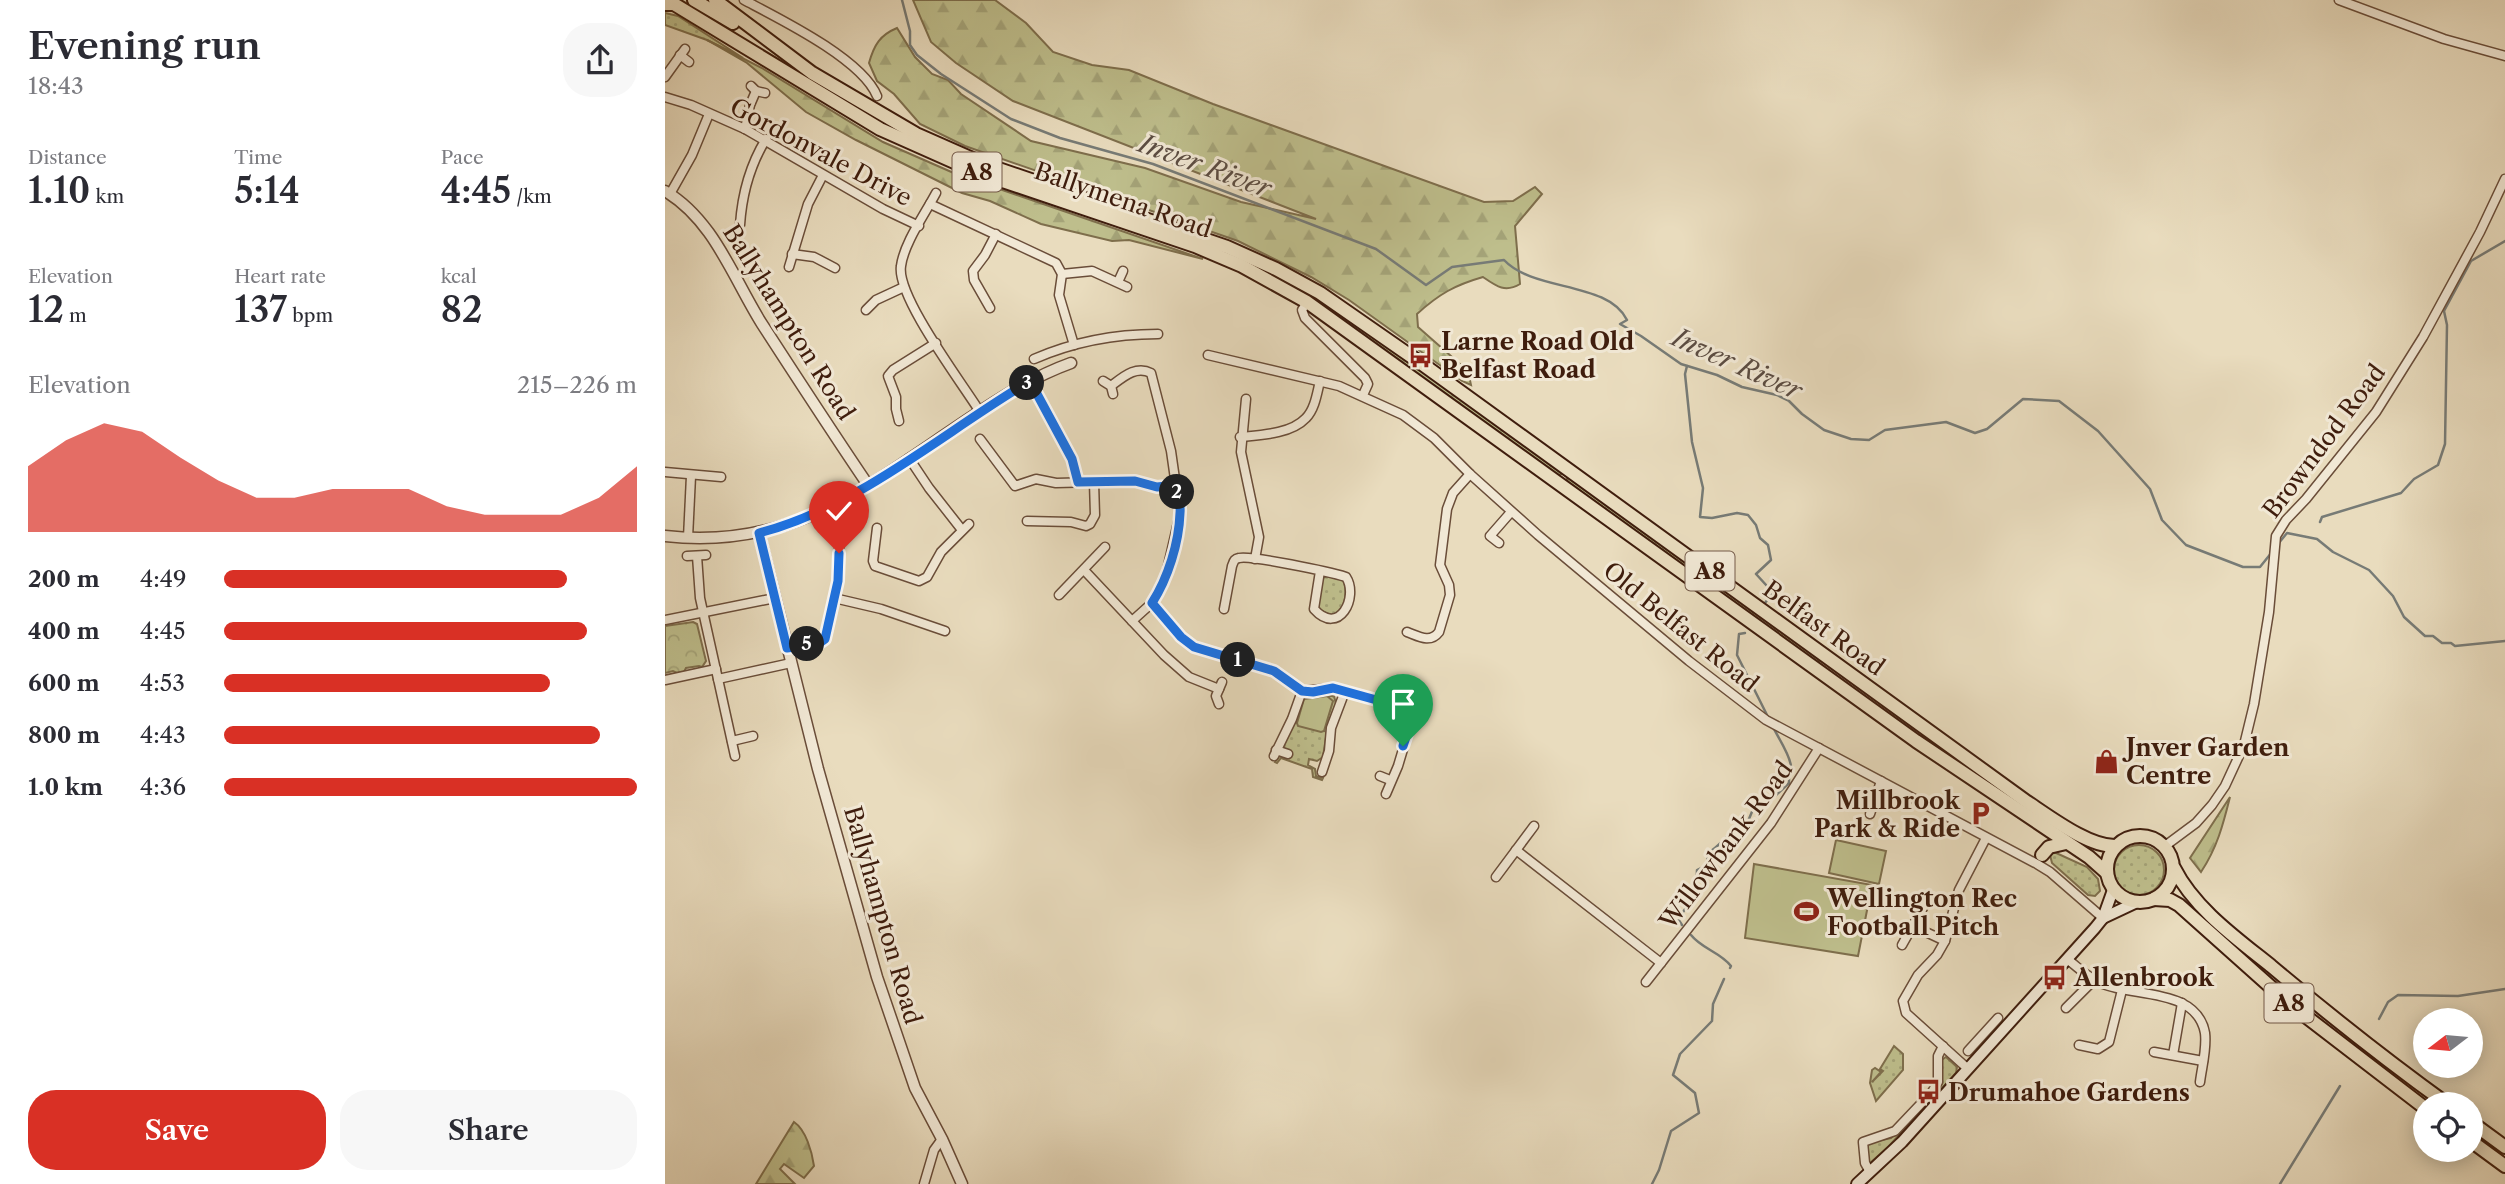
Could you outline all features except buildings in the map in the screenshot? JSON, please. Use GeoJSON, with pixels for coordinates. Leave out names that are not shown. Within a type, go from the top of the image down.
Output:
{"type":"FeatureCollection","features":[{"type":"Feature","properties":{"kind":"highway","name":"A8"},"geometry":{"type":"LineString","coordinates":[[694,0],[812,72]]}},
{"type":"Feature","properties":{"kind":"highway","name":"Ballymena Road"},"geometry":{"type":"LineString","coordinates":[[715,0],[812,72],[881,115],[956,152],[1018,176],[1227,247],[1308,286]]}},
{"type":"Feature","properties":{"kind":"highway","name":"Ballymena Road"},"geometry":{"type":"LineString","coordinates":[[665,4],[674,5],[839,106],[892,134],[979,173],[1195,246],[1253,272],[1307,302]]}},
{"type":"Feature","properties":{"kind":"highway","name":"Belfast Road"},"geometry":{"type":"LineString","coordinates":[[1308,286],[1425,366],[2027,802],[2095,841],[2116,846]]}},
{"type":"Feature","properties":{"kind":"highway","name":"Belfast Road"},"geometry":{"type":"LineString","coordinates":[[1307,302],[1916,741],[2089,857],[2107,873]]}},
{"type":"Feature","properties":{"kind":"highway"},"geometry":{"type":"LineString","coordinates":[[2137,902],[2120,897],[2113,890],[2107,873],[2111,854],[2116,846],[2138,835],[2155,839],[2165,846]]}},
{"type":"Feature","properties":{"kind":"highway"},"geometry":{"type":"LineString","coordinates":[[2039,859],[2049,848],[2066,844]]}},
{"type":"Feature","properties":{"kind":"highway","name":"A8"},"geometry":{"type":"LineString","coordinates":[[2165,846],[2188,892],[2253,951],[2334,1018],[2431,1092]]}},
{"type":"Feature","properties":{"kind":"highway"},"geometry":{"type":"LineString","coordinates":[[2154,899],[2169,887],[2174,868]]}},
{"type":"Feature","properties":{"kind":"highway","name":"A8"},"geometry":{"type":"LineString","coordinates":[[2137,902],[2170,900],[2187,911],[2291,1004],[2413,1099]]}},
{"type":"Feature","properties":{"kind":"highway"},"geometry":{"type":"LineString","coordinates":[[2483,1131],[2505,1147]]}},
{"type":"Feature","properties":{"kind":"highway"},"geometry":{"type":"LineString","coordinates":[[2483,1150],[2505,1166]]}},
{"type":"Feature","properties":{"kind":"main road"},"geometry":{"type":"LineString","coordinates":[[1857,1184],[1902,1142],[1967,1068],[1997,1025],[2067,959],[2103,918],[2113,890]]}},
{"type":"Feature","properties":{"kind":"main road"},"geometry":{"type":"LineString","coordinates":[[2103,918],[2137,902]]}},
{"type":"Feature","properties":{"kind":"street"},"geometry":{"type":"LineString","coordinates":[[744,0],[820,42],[861,72],[872,83],[877,96]]}},
{"type":"Feature","properties":{"kind":"street"},"geometry":{"type":"LineString","coordinates":[[2339,0],[2444,39],[2505,56]]}},
{"type":"Feature","properties":{"kind":"street"},"geometry":{"type":"LineString","coordinates":[[665,77],[683,52],[689,62]]}},
{"type":"Feature","properties":{"kind":"street"},"geometry":{"type":"LineString","coordinates":[[745,129],[750,105],[757,90]]}},
{"type":"Feature","properties":{"kind":"street","name":"Gordonvale Drive"},"geometry":{"type":"LineString","coordinates":[[665,97],[766,139],[823,175],[919,226]]}},
{"type":"Feature","properties":{"kind":"street"},"geometry":{"type":"LineString","coordinates":[[668,192],[692,155],[709,114]]}},
{"type":"Feature","properties":{"kind":"street"},"geometry":{"type":"LineString","coordinates":[[740,225],[740,213],[754,161],[766,139]]}},
{"type":"Feature","properties":{"kind":"street"},"geometry":{"type":"LineString","coordinates":[[789,267],[810,198],[823,175]]}},
{"type":"Feature","properties":{"kind":"street","name":"Browndod Road"},"geometry":{"type":"LineString","coordinates":[[2165,846],[2196,823],[2212,805],[2225,786],[2244,745],[2259,678],[2276,536],[2286,520],[2377,412],[2429,326],[2480,232],[2505,179]]}},
{"type":"Feature","properties":{"kind":"street","name":"Ballyhampton Road"},"geometry":{"type":"LineString","coordinates":[[668,192],[695,215],[709,233],[760,321],[868,485]]}},
{"type":"Feature","properties":{"kind":"street"},"geometry":{"type":"LineString","coordinates":[[936,193],[902,260],[900,272],[904,287],[980,412]]}},
{"type":"Feature","properties":{"kind":"street"},"geometry":{"type":"LineString","coordinates":[[930,204],[1058,265],[1062,274],[1058,293],[1074,345]]}},
{"type":"Feature","properties":{"kind":"street"},"geometry":{"type":"LineString","coordinates":[[990,308],[973,272],[996,234]]}},
{"type":"Feature","properties":{"kind":"street"},"geometry":{"type":"LineString","coordinates":[[792,254],[814,257],[835,268]]}},
{"type":"Feature","properties":{"kind":"street"},"geometry":{"type":"LineString","coordinates":[[1062,274],[1090,271],[1127,287]]}},
{"type":"Feature","properties":{"kind":"street"},"geometry":{"type":"LineString","coordinates":[[1118,282],[1123,271]]}},
{"type":"Feature","properties":{"kind":"street"},"geometry":{"type":"LineString","coordinates":[[866,310],[876,300],[904,287]]}},
{"type":"Feature","properties":{"kind":"street"},"geometry":{"type":"LineString","coordinates":[[1307,302],[1302,310],[1305,318],[1365,378],[1367,384],[1363,395]]}},
{"type":"Feature","properties":{"kind":"street"},"geometry":{"type":"LineString","coordinates":[[1034,359],[1107,337],[1153,332]]}},
{"type":"Feature","properties":{"kind":"street"},"geometry":{"type":"LineString","coordinates":[[898,421],[896,397],[888,376],[893,370],[936,343]]}},
{"type":"Feature","properties":{"kind":"street","name":"Old Belfast Road"},"geometry":{"type":"LineString","coordinates":[[1207,355],[1320,381],[1363,395],[1403,415],[1424,430],[1511,512],[1689,661],[1766,720],[1986,838],[2039,859],[2050,872],[2103,918]]}},
{"type":"Feature","properties":{"kind":"street"},"geometry":{"type":"LineString","coordinates":[[665,536],[725,538],[759,533],[812,517],[868,485],[1030,381],[1071,363]]}},
{"type":"Feature","properties":{"kind":"street"},"geometry":{"type":"LineString","coordinates":[[1109,387],[1129,373],[1141,370],[1151,373],[1171,451],[1180,514],[1165,579],[1152,603],[1132,621]]}},
{"type":"Feature","properties":{"kind":"street"},"geometry":{"type":"LineString","coordinates":[[1030,381],[1072,459],[1078,482]]}},
{"type":"Feature","properties":{"kind":"street"},"geometry":{"type":"LineString","coordinates":[[1240,437],[1275,432],[1301,422],[1311,411],[1320,381]]}},
{"type":"Feature","properties":{"kind":"street"},"geometry":{"type":"LineString","coordinates":[[1234,404],[1245,402],[1240,437],[1259,537],[1255,559]]}},
{"type":"Feature","properties":{"kind":"street"},"geometry":{"type":"LineString","coordinates":[[986,443],[1015,486],[1036,479],[1056,483],[1135,481],[1163,487],[1176,485]]}},
{"type":"Feature","properties":{"kind":"street"},"geometry":{"type":"LineString","coordinates":[[880,535],[873,561],[875,566],[919,581],[926,578],[939,554],[966,527],[929,488],[909,458]]}},
{"type":"Feature","properties":{"kind":"street"},"geometry":{"type":"LineString","coordinates":[[665,472],[721,477]]}},
{"type":"Feature","properties":{"kind":"street"},"geometry":{"type":"LineString","coordinates":[[1406,632],[1429,639],[1439,632],[1450,595],[1449,585],[1440,565],[1447,509],[1453,493],[1471,474]]}},
{"type":"Feature","properties":{"kind":"street"},"geometry":{"type":"LineString","coordinates":[[688,538],[691,476]]}},
{"type":"Feature","properties":{"kind":"street"},"geometry":{"type":"LineString","coordinates":[[1027,521],[1071,522],[1086,526],[1090,524],[1095,516],[1094,482]]}},
{"type":"Feature","properties":{"kind":"street"},"geometry":{"type":"LineString","coordinates":[[1499,542],[1490,536],[1511,512]]}},
{"type":"Feature","properties":{"kind":"street"},"geometry":{"type":"LineString","coordinates":[[787,648],[818,644],[825,639],[834,598],[842,525]]}},
{"type":"Feature","properties":{"kind":"street","name":"Ballyhampton Road"},"geometry":{"type":"LineString","coordinates":[[759,533],[787,648],[877,977],[911,1078],[962,1184]]}},
{"type":"Feature","properties":{"kind":"street"},"geometry":{"type":"LineString","coordinates":[[1059,595],[1105,547]]}},
{"type":"Feature","properties":{"kind":"street"},"geometry":{"type":"LineString","coordinates":[[687,556],[702,556],[698,589],[735,756]]}},
{"type":"Feature","properties":{"kind":"street"},"geometry":{"type":"LineString","coordinates":[[1227,607],[1234,561],[1240,557],[1320,571],[1346,577],[1350,587],[1345,613],[1341,616],[1321,616],[1314,609],[1320,571]]}},
{"type":"Feature","properties":{"kind":"street"},"geometry":{"type":"LineString","coordinates":[[1084,570],[1164,656],[1189,677],[1220,685],[1216,696],[1219,704]]}},
{"type":"Feature","properties":{"kind":"street"},"geometry":{"type":"LineString","coordinates":[[665,620],[775,598]]}},
{"type":"Feature","properties":{"kind":"street"},"geometry":{"type":"LineString","coordinates":[[834,598],[881,609],[945,631]]}},
{"type":"Feature","properties":{"kind":"street"},"geometry":{"type":"LineString","coordinates":[[1152,603],[1181,637],[1194,647],[1274,671],[1302,691],[1333,688],[1409,709],[1413,716],[1398,766],[1386,794]]}},
{"type":"Feature","properties":{"kind":"street"},"geometry":{"type":"LineString","coordinates":[[718,679],[791,663]]}},
{"type":"Feature","properties":{"kind":"street"},"geometry":{"type":"LineString","coordinates":[[665,680],[716,669]]}},
{"type":"Feature","properties":{"kind":"street"},"geometry":{"type":"LineString","coordinates":[[1288,754],[1275,753],[1293,719],[1302,691]]}},
{"type":"Feature","properties":{"kind":"street"},"geometry":{"type":"LineString","coordinates":[[1320,767],[1329,751],[1331,728],[1345,691]]}},
{"type":"Feature","properties":{"kind":"street"},"geometry":{"type":"LineString","coordinates":[[732,741],[753,736]]}},
{"type":"Feature","properties":{"kind":"street","name":"Willowbank Road"},"geometry":{"type":"LineString","coordinates":[[1646,982],[1776,816],[1819,748]]}},
{"type":"Feature","properties":{"kind":"street"},"geometry":{"type":"LineString","coordinates":[[1380,776],[1390,780]]}},
{"type":"Feature","properties":{"kind":"street"},"geometry":{"type":"LineString","coordinates":[[1870,814],[1881,780]]}},
{"type":"Feature","properties":{"kind":"street"},"geometry":{"type":"LineString","coordinates":[[1496,877],[1534,827]]}},
{"type":"Feature","properties":{"kind":"street"},"geometry":{"type":"LineString","coordinates":[[1967,1068],[1906,1013],[1902,1004],[1915,980],[1937,955],[1945,941],[1959,890],[1986,838]]}},
{"type":"Feature","properties":{"kind":"street","name":"Willowbank Road"},"geometry":{"type":"LineString","coordinates":[[1516,850],[1661,963]]}},
{"type":"Feature","properties":{"kind":"street"},"geometry":{"type":"LineString","coordinates":[[1902,945],[1924,906]]}},
{"type":"Feature","properties":{"kind":"street"},"geometry":{"type":"LineString","coordinates":[[1913,926],[1945,941]]}},
{"type":"Feature","properties":{"kind":"street"},"geometry":{"type":"LineString","coordinates":[[2067,959],[2094,980],[2122,990],[2182,1003],[2193,1011],[2204,1029],[2200,1082]]}},
{"type":"Feature","properties":{"kind":"street"},"geometry":{"type":"LineString","coordinates":[[2066,1008],[2094,980]]}},
{"type":"Feature","properties":{"kind":"street"},"geometry":{"type":"LineString","coordinates":[[2078,1045],[2098,1049],[2111,1040],[2122,990]]}},
{"type":"Feature","properties":{"kind":"street"},"geometry":{"type":"LineString","coordinates":[[2073,1002],[2080,1009]]}},
{"type":"Feature","properties":{"kind":"street"},"geometry":{"type":"LineString","coordinates":[[2173,1055],[2182,1003]]}},
{"type":"Feature","properties":{"kind":"street"},"geometry":{"type":"LineString","coordinates":[[1968,1051],[1997,1025]]}},
{"type":"Feature","properties":{"kind":"street"},"geometry":{"type":"LineString","coordinates":[[1870,1172],[1865,1163],[1863,1142],[1895,1131],[1932,1092],[1938,1082],[1938,1056],[1943,1046]]}},
{"type":"Feature","properties":{"kind":"street"},"geometry":{"type":"LineString","coordinates":[[2154,1052],[2203,1061]]}},
{"type":"Feature","properties":{"kind":"street"},"geometry":{"type":"LineString","coordinates":[[924,1184],[933,1150],[942,1139]]}},
{"type":"Feature","properties":{"kind":"green space"},"geometry":{"type":"Polygon","coordinates":[[[913,0],[995,0],[1026,23],[1053,52],[1092,65],[1129,70],[1213,104],[1484,202],[1513,201],[1535,187],[1542,194],[1515,226],[1520,284],[1505,288],[1496,286],[1483,277],[1448,291],[1417,314],[1418,327],[1468,371],[1471,385],[1349,300],[1311,277],[1238,241],[965,146],[920,124],[894,94],[877,81],[869,63],[878,41],[897,28],[915,57],[932,74],[948,80],[961,94],[1031,141],[1145,168],[1241,202],[1316,219],[1013,101],[956,63],[931,42],[913,0]]]}},
{"type":"Feature","properties":{"kind":"green space"},"geometry":{"type":"Polygon","coordinates":[[[665,13],[678,16],[743,58],[707,40],[665,25],[665,13]]]}},
{"type":"Feature","properties":{"kind":"green space"},"geometry":{"type":"Polygon","coordinates":[[[707,40],[762,68],[883,142],[956,174],[1203,259],[1129,240],[1112,241],[1041,224],[990,201],[962,193],[806,112],[747,63],[707,40]]]}},
{"type":"Feature","properties":{"kind":"green space"},"geometry":{"type":"Polygon","coordinates":[[[1307,291],[1334,307],[1563,473],[1557,476],[1305,295],[1307,291]]]}},
{"type":"Feature","properties":{"kind":"green space"},"geometry":{"type":"Polygon","coordinates":[[[1571,476],[1820,657],[1820,661],[1815,662],[1568,483],[1567,479],[1571,476]]]}},
{"type":"Feature","properties":{"kind":"green space"},"geometry":{"type":"Polygon","coordinates":[[[1328,576],[1343,580],[1345,588],[1340,613],[1331,615],[1317,609],[1322,578],[1328,576]]]}},
{"type":"Feature","properties":{"kind":"green space"},"geometry":{"type":"Polygon","coordinates":[[[693,622],[697,624],[706,661],[702,667],[665,673],[665,626],[693,622]]]}},
{"type":"Feature","properties":{"kind":"green space"},"geometry":{"type":"Polygon","coordinates":[[[1327,696],[1334,696],[1336,704],[1328,724],[1323,757],[1317,761],[1309,759],[1308,765],[1315,769],[1316,776],[1323,778],[1322,780],[1313,777],[1312,769],[1281,758],[1275,762],[1279,756],[1289,758],[1291,752],[1282,747],[1300,704],[1303,703],[1297,723],[1324,731],[1327,696]]]}},
{"type":"Feature","properties":{"kind":"green space"},"geometry":{"type":"Polygon","coordinates":[[[1327,696],[1333,701],[1324,731],[1298,726],[1304,699],[1327,696]]]}},
{"type":"Feature","properties":{"kind":"green space"},"geometry":{"type":"Polygon","coordinates":[[[2230,797],[2222,827],[2201,872],[2190,858],[2230,797]]]}},
{"type":"Feature","properties":{"kind":"green space"},"geometry":{"type":"Polygon","coordinates":[[[1836,840],[1886,851],[1879,884],[1829,873],[1836,840]]]}},
{"type":"Feature","properties":{"kind":"green space"},"geometry":{"type":"Polygon","coordinates":[[[2139,845],[2157,852],[2164,870],[2157,888],[2139,895],[2121,888],[2114,870],[2121,852],[2139,845]]]}},
{"type":"Feature","properties":{"kind":"green space"},"geometry":{"type":"Polygon","coordinates":[[[2054,852],[2087,867],[2098,879],[2100,891],[2095,896],[2088,895],[2052,863],[2050,855],[2054,852]]]}},
{"type":"Feature","properties":{"kind":"green space","name":"Wellington Rec Football Pitch"},"geometry":{"type":"Polygon","coordinates":[[[1754,864],[1872,885],[1858,956],[1745,938],[1754,864]]]}},
{"type":"Feature","properties":{"kind":"green space"},"geometry":{"type":"Polygon","coordinates":[[[1894,1046],[1903,1054],[1903,1070],[1876,1101],[1870,1083],[1872,1070],[1875,1068],[1881,1072],[1872,1082],[1883,1071],[1880,1069],[1894,1046]]]}},
{"type":"Feature","properties":{"kind":"green space"},"geometry":{"type":"Polygon","coordinates":[[[1946,1057],[1957,1067],[1956,1073],[1869,1164],[1867,1143],[1891,1138],[1919,1109],[1937,1088],[1940,1061],[1946,1057]]]}},
{"type":"Feature","properties":{"kind":"green space"},"geometry":{"type":"Polygon","coordinates":[[[794,1122],[805,1136],[814,1166],[804,1178],[784,1164],[780,1169],[795,1184],[756,1184],[794,1122]]]}},
{"type":"Feature","properties":{"kind":"waterway","name":"Inver River"},"geometry":{"type":"LineString","coordinates":[[902,0],[910,31],[910,45],[917,55],[941,74],[1011,119],[1060,138],[1153,164],[1376,249],[1426,285],[1452,267],[1504,260],[1533,277],[1604,299],[1617,308],[1627,320],[1620,324],[1681,364],[1717,375],[1742,387],[1777,395],[1789,401],[1824,430],[1851,439],[1869,440],[1885,430],[1946,422],[1975,433],[1987,429],[2023,399],[2059,401],[2098,431],[2150,489],[2162,520],[2186,545],[2243,567],[2260,567],[2272,552]]}},
{"type":"Feature","properties":{"kind":"waterway"},"geometry":{"type":"LineString","coordinates":[[2320,522],[2322,517],[2401,493],[2414,479],[2438,465],[2445,444],[2447,325],[2444,311],[2471,261],[2505,241]]}},
{"type":"Feature","properties":{"kind":"waterway"},"geometry":{"type":"LineString","coordinates":[[1687,366],[1685,374],[1692,442],[1703,488],[1700,517],[1712,518],[1737,513],[1748,515],[1756,525],[1760,538],[1768,545],[1771,560],[1756,574],[1771,595],[1765,603]]}},
{"type":"Feature","properties":{"kind":"waterway","name":"Inver River"},"geometry":{"type":"LineString","coordinates":[[2278,544],[2287,533],[2317,539],[2333,552],[2369,570],[2393,596],[2404,617],[2425,636],[2433,636],[2442,643],[2455,646],[2505,641]]}},
{"type":"Feature","properties":{"kind":"waterway"},"geometry":{"type":"LineString","coordinates":[[1745,633],[1739,634],[1737,655],[1769,719]]}},
{"type":"Feature","properties":{"kind":"waterway"},"geometry":{"type":"LineString","coordinates":[[1682,925],[1678,919],[1696,894],[1697,870],[1707,865],[1708,853],[1734,831],[1746,826],[1754,807],[1774,797],[1789,783],[1790,762],[1772,725]]}},
{"type":"Feature","properties":{"kind":"waterway"},"geometry":{"type":"LineString","coordinates":[[1691,935],[1727,961],[1730,968]]}},
{"type":"Feature","properties":{"kind":"waterway"},"geometry":{"type":"LineString","coordinates":[[1652,1184],[1671,1131],[1699,1113],[1695,1093],[1673,1075],[1680,1054],[1712,1021],[1713,1004],[1724,979]]}},
{"type":"Feature","properties":{"kind":"waterway"},"geometry":{"type":"LineString","coordinates":[[2379,1019],[2388,1002],[2398,995],[2458,996],[2505,989]]}},
{"type":"Feature","properties":{"kind":"waterway"},"geometry":{"type":"LineString","coordinates":[[2280,1184],[2340,1086]]}},
{"type":"Feature","properties":{"kind":"place","name":"Larne Road Old Belfast Road"},"geometry":{"type":"Point","coordinates":[1421,355]}},
{"type":"Feature","properties":{"kind":"place","name":"Jnver Garden Centre"},"geometry":{"type":"Point","coordinates":[2106,761]}},
{"type":"Feature","properties":{"kind":"place","name":"Millbrook Park & Ride"},"geometry":{"type":"Point","coordinates":[1980,814]}},
{"type":"Feature","properties":{"kind":"place","name":"Wellington Rec Football Pitch"},"geometry":{"type":"Point","coordinates":[1807,912]}},
{"type":"Feature","properties":{"kind":"place","name":"Allenbrook"},"geometry":{"type":"Point","coordinates":[2054,977]}},
{"type":"Feature","properties":{"kind":"place","name":"Drumahoe Gardens"},"geometry":{"type":"Point","coordinates":[1928,1092]}},
{"type":"Feature","properties":{"kind":"route"},"geometry":{"type":"LineString","coordinates":[[839,553],[838,581],[825,639],[818,644],[787,648],[759,533],[812,517],[850,497],[1030,381],[1072,459],[1078,482],[1135,481],[1157,487],[1176,485],[1180,514],[1175,540],[1165,579],[1152,603],[1181,637],[1194,647],[1274,671],[1298,690],[1313,692],[1333,688],[1409,709],[1413,716],[1403,746]]}}]}
